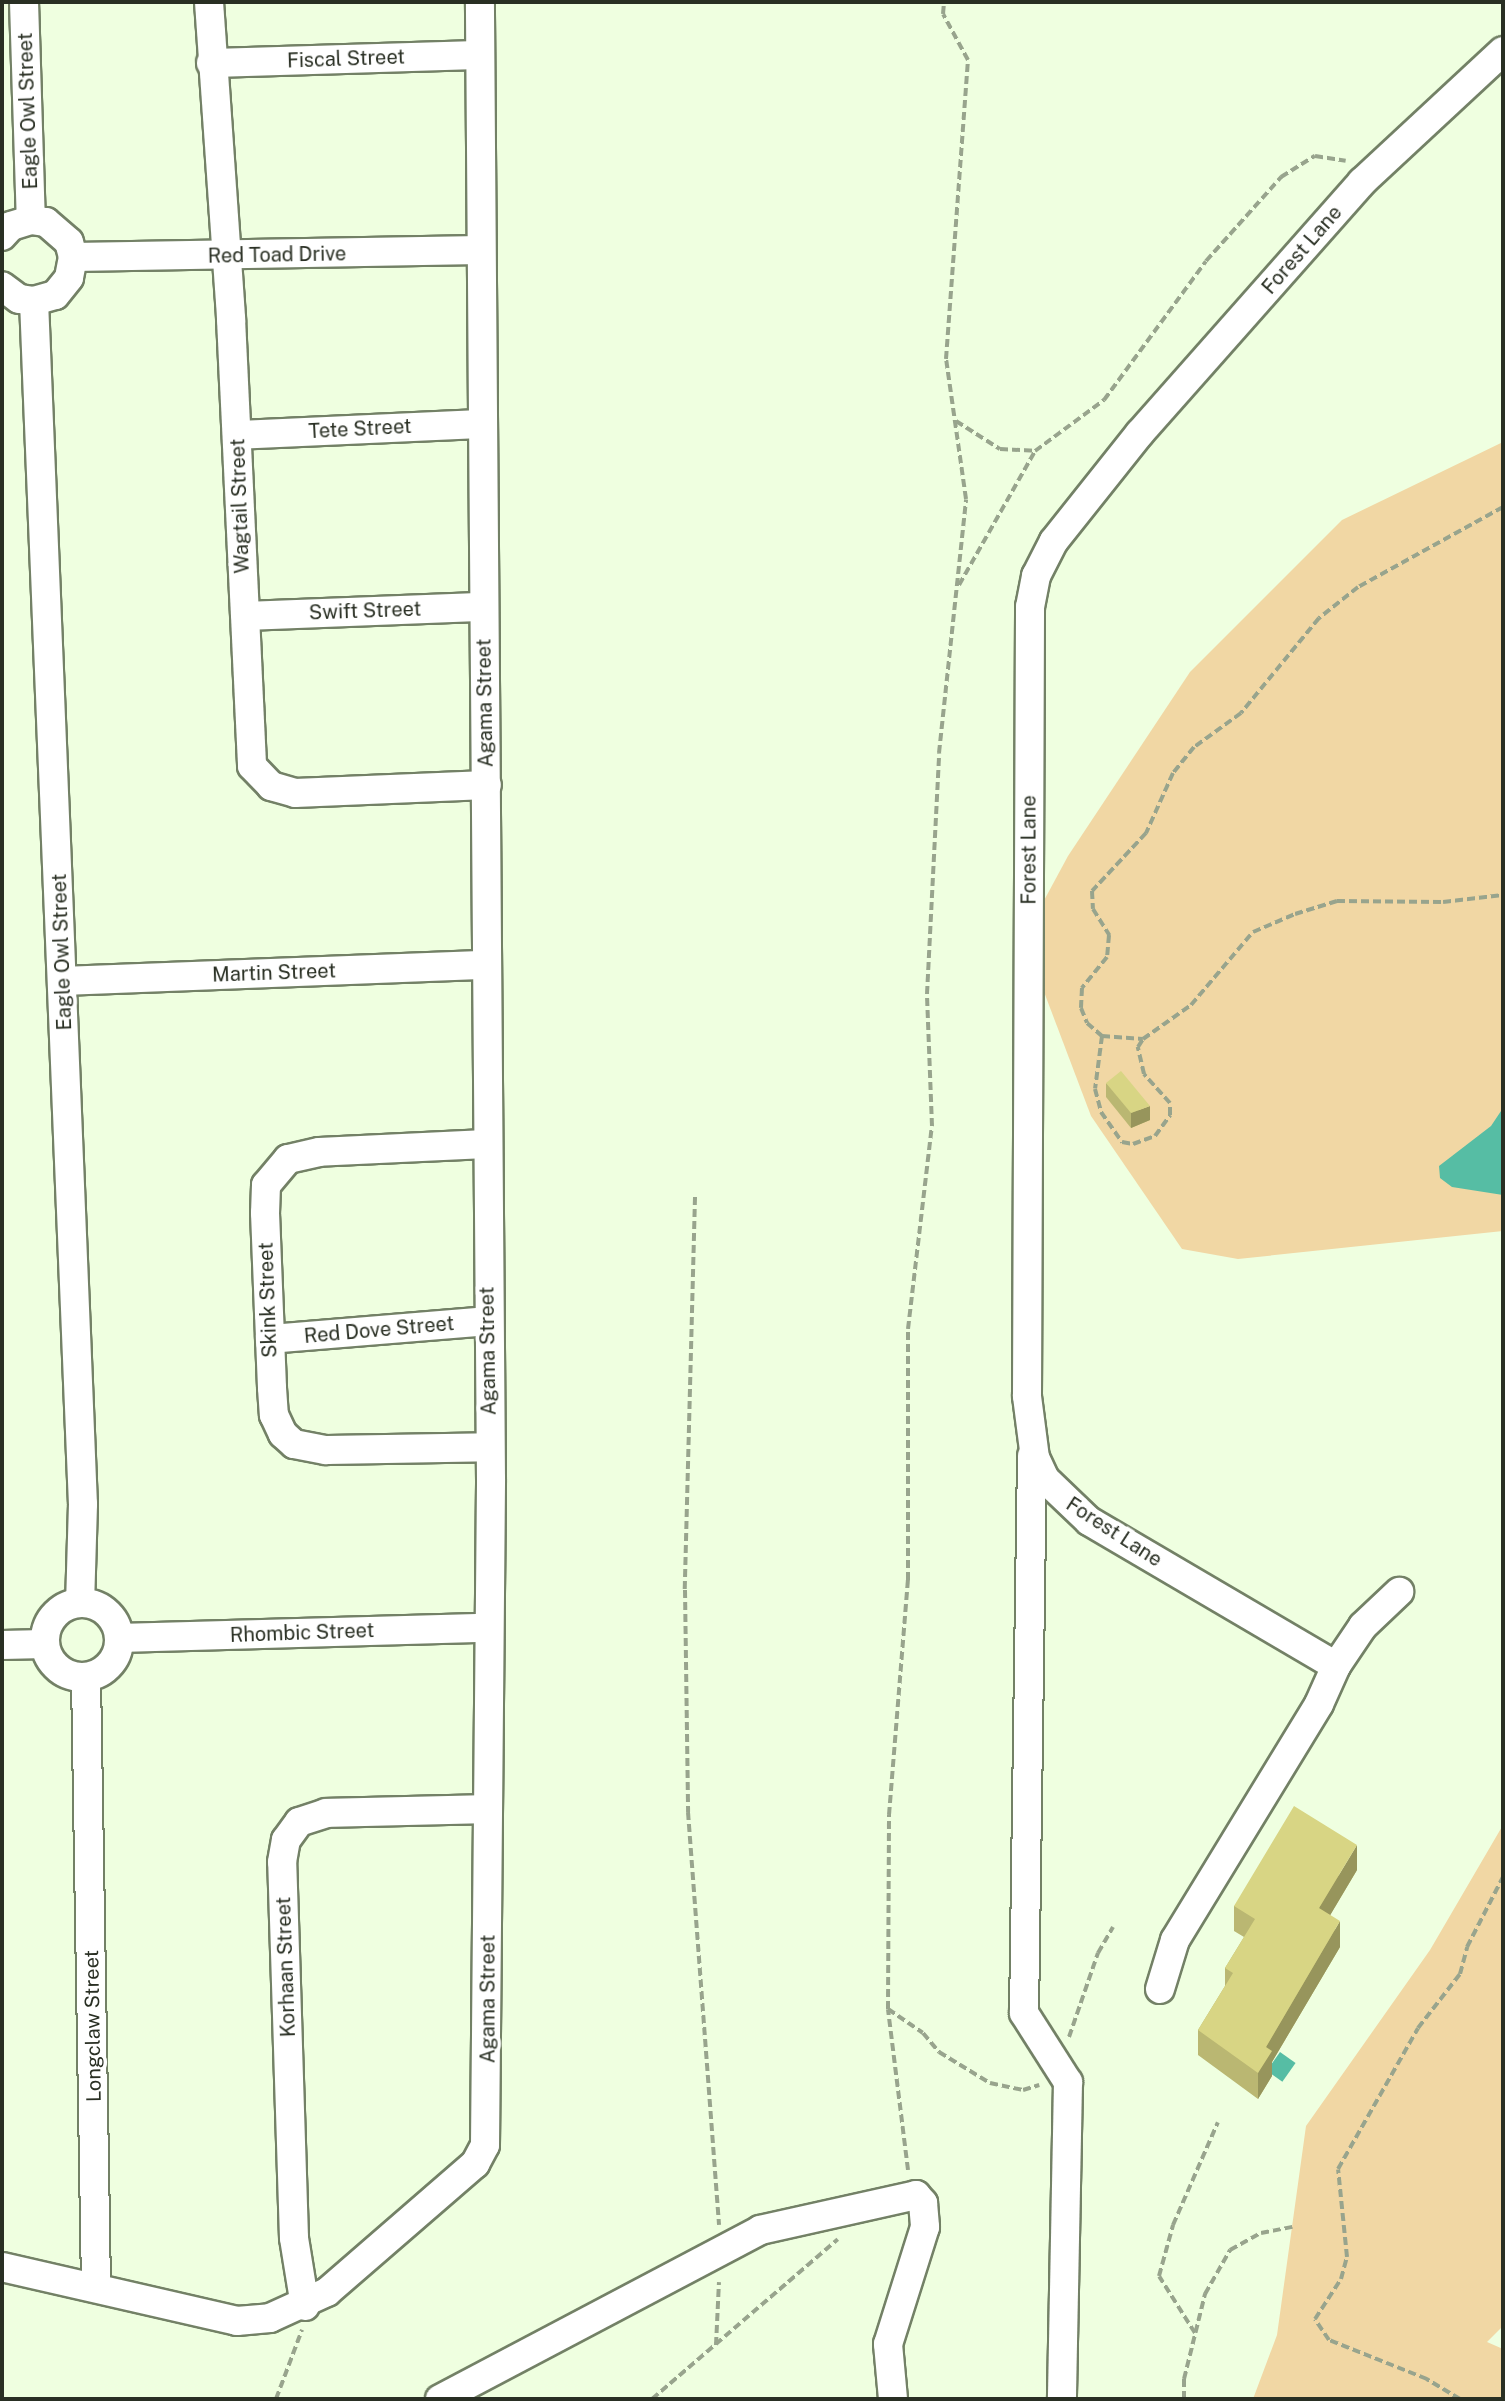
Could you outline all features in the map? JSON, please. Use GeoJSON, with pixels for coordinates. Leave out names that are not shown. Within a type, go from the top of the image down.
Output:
{"type":"FeatureCollection","features":[{"type":"Feature","properties":{"kind":"street","name":"Eagle Owl Street"},"geometry":{"type":"LineString","coordinates":[[24,2],[31,220]]}},
{"type":"Feature","properties":{"kind":"street","name":"Wagtail Street"},"geometry":{"type":"LineString","coordinates":[[209,2],[237,435],[252,766],[263,780],[295,793],[487,785]]}},
{"type":"Feature","properties":{"kind":"street","name":"Agama Street"},"geometry":{"type":"LineString","coordinates":[[2,2267],[96,2286],[237,2321],[270,2318],[305,2306],[464,2175],[485,2145],[486,1628],[490,1447],[480,2]]}},
{"type":"Feature","properties":{"kind":"street","name":"Forest Lane"},"geometry":{"type":"LineString","coordinates":[[1336,1666],[1075,1510],[1045,1479],[1032,1439],[1027,1396],[1032,589],[1054,541],[1096,486],[1378,166],[1503,51]]}},
{"type":"Feature","properties":{"kind":"street","name":"Fiscal Street"},"geometry":{"type":"LineString","coordinates":[[211,63],[480,55]]}},
{"type":"Feature","properties":{"kind":"street"},"geometry":{"type":"LineString","coordinates":[[2,236],[11,226],[31,220],[60,230],[73,257],[69,278],[55,295],[34,301],[19,299],[2,286]]}},
{"type":"Feature","properties":{"kind":"street","name":"Red Toad Drive"},"geometry":{"type":"LineString","coordinates":[[73,257],[225,257],[481,250]]}},
{"type":"Feature","properties":{"kind":"street","name":"Eagle Owl Street"},"geometry":{"type":"LineString","coordinates":[[34,301],[83,1504],[80,1603]]}},
{"type":"Feature","properties":{"kind":"street","name":"Tete Street"},"geometry":{"type":"LineString","coordinates":[[237,435],[483,424]]}},
{"type":"Feature","properties":{"kind":"street","name":"Swift Street"},"geometry":{"type":"LineString","coordinates":[[246,616],[484,607]]}},
{"type":"Feature","properties":{"kind":"street","name":"Martin Street"},"geometry":{"type":"LineString","coordinates":[[63,981],[486,965]]}},
{"type":"Feature","properties":{"kind":"street","name":"Skink Street"},"geometry":{"type":"LineString","coordinates":[[486,1144],[319,1152],[277,1166],[266,1185],[265,1202],[274,1415],[294,1444],[326,1450],[490,1447]]}},
{"type":"Feature","properties":{"kind":"street","name":"Red Dove Street"},"geometry":{"type":"LineString","coordinates":[[270,1339],[487,1321]]}},
{"type":"Feature","properties":{"kind":"street"},"geometry":{"type":"LineString","coordinates":[[1032,1439],[1024,2013],[1068,2082],[1062,2399]]}},
{"type":"Feature","properties":{"kind":"street"},"geometry":{"type":"LineString","coordinates":[[1160,1989],[1175,1940],[1319,1704],[1336,1666],[1363,1626],[1399,1592]]}},
{"type":"Feature","properties":{"kind":"street"},"geometry":{"type":"LineString","coordinates":[[80,1603],[97,1606],[112,1619],[119,1638],[115,1657],[103,1671],[86,1677],[66,1674],[50,1660],[45,1644],[54,1616],[80,1603]]}},
{"type":"Feature","properties":{"kind":"street","name":"Rhombic Street"},"geometry":{"type":"LineString","coordinates":[[119,1638],[486,1628]]}},
{"type":"Feature","properties":{"kind":"street"},"geometry":{"type":"LineString","coordinates":[[2,1645],[45,1644]]}},
{"type":"Feature","properties":{"kind":"street","name":"Longclaw Street"},"geometry":{"type":"LineString","coordinates":[[86,1677],[96,2286]]}},
{"type":"Feature","properties":{"kind":"street","name":"Korhaan Street"},"geometry":{"type":"LineString","coordinates":[[305,2306],[294,2238],[282,1862],[286,1840],[299,1822],[326,1813],[487,1809]]}},
{"type":"Feature","properties":{"kind":"street"},"geometry":{"type":"LineString","coordinates":[[440,2399],[720,2248],[782,2224],[910,2195],[923,2203],[925,2227],[888,2344],[893,2399]]}},
{"type":"Feature","properties":{"kind":"path"},"geometry":{"type":"LineString","coordinates":[[910,2195],[888,2009],[889,1815],[908,1580],[908,1329],[932,1126],[927,994],[939,753],[966,499],[946,359],[968,60],[943,14],[944,2]]}},
{"type":"Feature","properties":{"kind":"path"},"geometry":{"type":"LineString","coordinates":[[958,587],[1035,451],[1104,400],[1206,261],[1281,177],[1315,156],[1378,166]]}},
{"type":"Feature","properties":{"kind":"path"},"geometry":{"type":"LineString","coordinates":[[956,421],[1000,449],[1035,451]]}},
{"type":"Feature","properties":{"kind":"path"},"geometry":{"type":"LineString","coordinates":[[1143,1039],[1102,1036],[1087,1023],[1081,1008],[1082,988],[1107,957],[1109,935],[1093,909],[1092,891],[1101,875],[1146,833],[1173,773],[1194,747],[1241,713],[1319,618],[1370,580],[1503,507]]}},
{"type":"Feature","properties":{"kind":"path"},"geometry":{"type":"LineString","coordinates":[[1102,1036],[1095,1089],[1101,1112],[1122,1142],[1133,1144],[1155,1136],[1170,1115],[1170,1103],[1144,1074],[1138,1047],[1143,1039],[1191,1005],[1253,932],[1337,901],[1443,902],[1503,895]]}},
{"type":"Feature","properties":{"kind":"path"},"geometry":{"type":"LineString","coordinates":[[695,1197],[685,1590],[688,1812],[720,2248],[716,2345]]}},
{"type":"Feature","properties":{"kind":"path"},"geometry":{"type":"LineString","coordinates":[[1460,2399],[1427,2379],[1329,2340],[1315,2319],[1341,2279],[1347,2257],[1338,2169],[1418,2028],[1460,1974],[1467,1947],[1503,1877]]}},
{"type":"Feature","properties":{"kind":"path"},"geometry":{"type":"LineString","coordinates":[[1195,2333],[1159,2276],[1173,2225],[1218,2122]]}},
{"type":"Feature","properties":{"kind":"path"},"geometry":{"type":"LineString","coordinates":[[1184,2399],[1205,2294],[1230,2250],[1261,2233],[1292,2227]]}},
{"type":"Feature","properties":{"kind":"path"},"geometry":{"type":"LineString","coordinates":[[652,2399],[842,2234]]}},
{"type":"Feature","properties":{"kind":"path"},"geometry":{"type":"LineString","coordinates":[[276,2399],[294,2357],[305,2306]]}},
{"type":"Feature","properties":{"kind":"shaded area"},"geometry":{"type":"Polygon","coordinates":[[[1503,442],[1503,1231],[1238,1259],[1182,1249],[1091,1116],[1041,984],[1041,906],[1068,856],[1190,672],[1342,520],[1503,442]]]}},
{"type":"Feature","properties":{"kind":"shaded area"},"geometry":{"type":"Polygon","coordinates":[[[1503,1825],[1503,2326],[1487,2342],[1503,2349],[1503,2399],[1253,2399],[1277,2335],[1306,2126],[1430,1950],[1503,1825]]]}},
{"type":"Feature","properties":{"kind":"water"},"geometry":{"type":"Polygon","coordinates":[[[1503,1108],[1503,1195],[1452,1187],[1440,1178],[1439,1166],[1491,1126],[1503,1108]]]}},
{"type":"Feature","properties":{"kind":"water"},"geometry":{"type":"Polygon","coordinates":[[[1280,2052],[1296,2063],[1282,2082],[1267,2071],[1280,2052]]]}},
{"type":"Feature","properties":{"kind":"building"},"geometry":{"type":"Polygon","coordinates":[[[1121,1071],[1150,1106],[1131,1113],[1106,1083],[1121,1071]]]}},
{"type":"Feature","properties":{"kind":"building"},"geometry":{"type":"Polygon","coordinates":[[[1294,1806],[1357,1845],[1319,1908],[1340,1921],[1266,2047],[1272,2051],[1258,2073],[1198,2030],[1233,1973],[1225,1968],[1255,1919],[1234,1906],[1294,1806]]]}}]}
